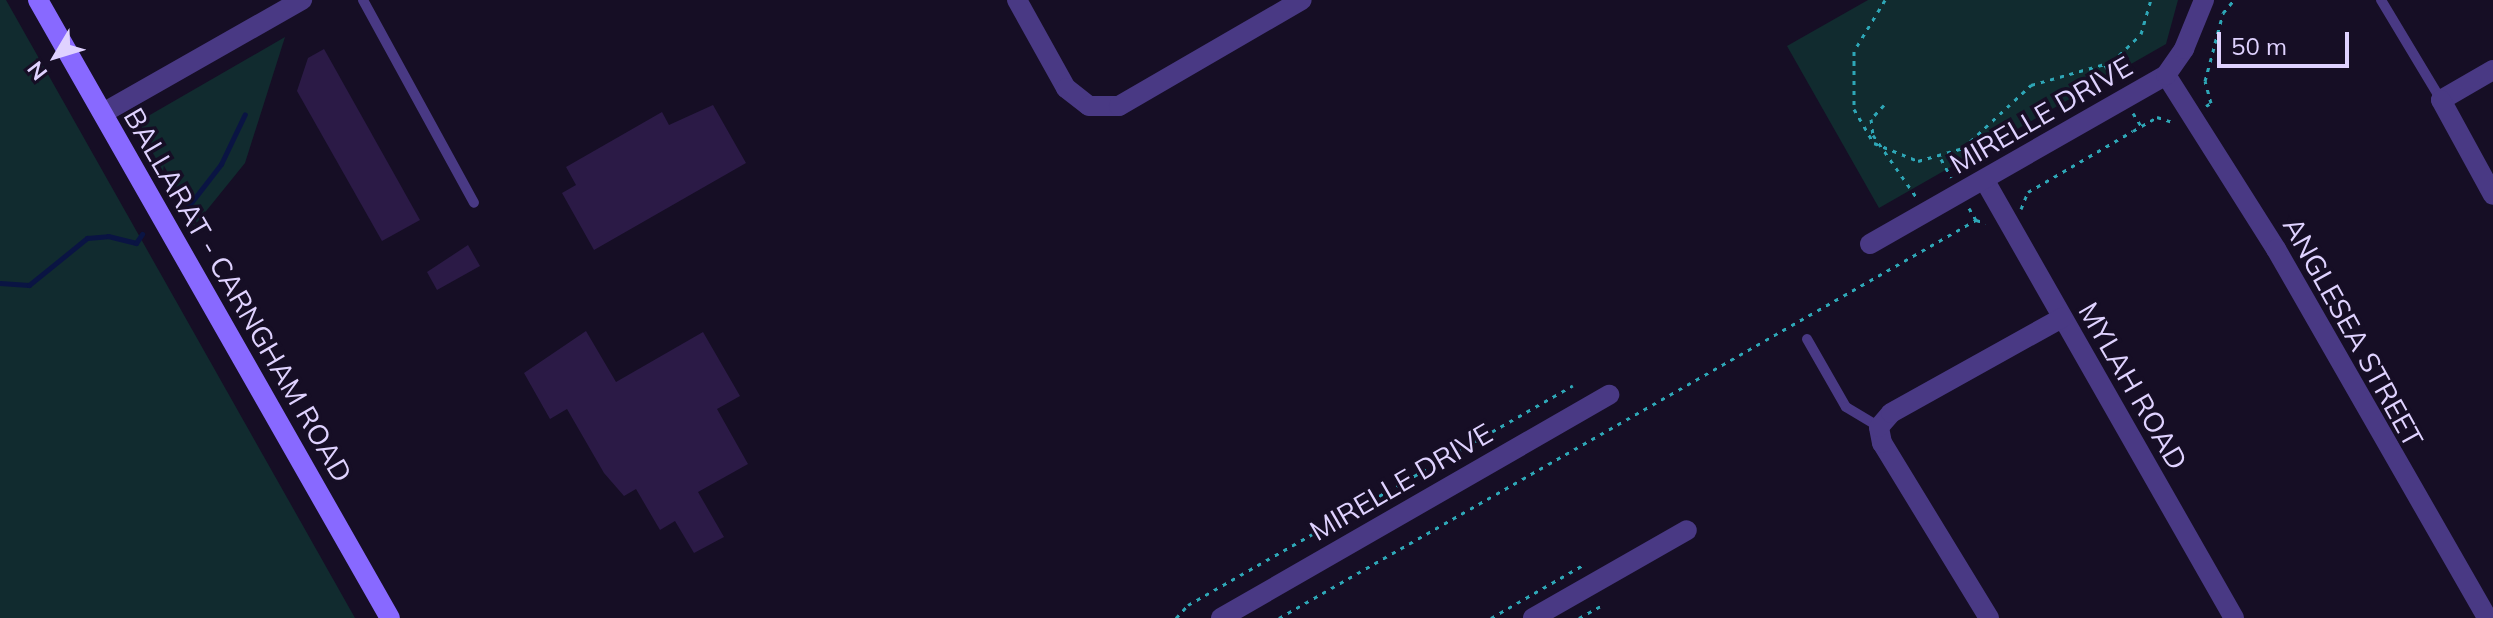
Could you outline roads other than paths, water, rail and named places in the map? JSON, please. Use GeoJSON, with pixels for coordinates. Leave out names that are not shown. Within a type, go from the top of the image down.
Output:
{"type":"FeatureCollection","features":[{"type":"Feature","properties":{"kind":"main road","name":"BALLARAT - CARNGHAM ROAD"},"geometry":{"type":"LineString","coordinates":[[38,0],[390,618]]}},
{"type":"Feature","properties":{"kind":"street"},"geometry":{"type":"LineString","coordinates":[[103,113],[302,0]]}},
{"type":"Feature","properties":{"kind":"street"},"geometry":{"type":"LineString","coordinates":[[1017,0],[1066,88],[1089,106],[1119,106],[1277,6],[1302,0]]}},
{"type":"Feature","properties":{"kind":"street","name":"MIRELLE DRIVE"},"geometry":{"type":"LineString","coordinates":[[1870,244],[2166,75],[2184,49],[2204,0]]}},
{"type":"Feature","properties":{"kind":"street"},"geometry":{"type":"LineString","coordinates":[[2493,70],[2441,100],[2493,195]]}},
{"type":"Feature","properties":{"kind":"street","name":"ANGLESEA STREET"},"geometry":{"type":"LineString","coordinates":[[2166,75],[2276,249],[2487,618]]}},
{"type":"Feature","properties":{"kind":"street","name":"MYLAH ROAD"},"geometry":{"type":"LineString","coordinates":[[1985,181],[2234,618]]}},
{"type":"Feature","properties":{"kind":"street"},"geometry":{"type":"LineString","coordinates":[[1989,618],[1882,443],[1879,427],[1891,413],[2062,318]]}},
{"type":"Feature","properties":{"kind":"street","name":"MIRELLE DRIVE"},"geometry":{"type":"LineString","coordinates":[[1221,618],[1609,395]]}},
{"type":"Feature","properties":{"kind":"street"},"geometry":{"type":"LineString","coordinates":[[1533,618],[1687,530]]}},
{"type":"Feature","properties":{"kind":"lane"},"geometry":{"type":"LineString","coordinates":[[363,0],[474,203]]}},
{"type":"Feature","properties":{"kind":"lane"},"geometry":{"type":"LineString","coordinates":[[2381,0],[2441,100]]}},
{"type":"Feature","properties":{"kind":"lane"},"geometry":{"type":"LineString","coordinates":[[1807,339],[1846,407],[1879,427]]}},
{"type":"Feature","properties":{"kind":"waterway"},"geometry":{"type":"LineString","coordinates":[[187,208],[221,164],[245,114]]}},
{"type":"Feature","properties":{"kind":"waterway"},"geometry":{"type":"LineString","coordinates":[[0,283],[29,285],[87,238],[108,236],[136,243],[142,234]]}}]}
